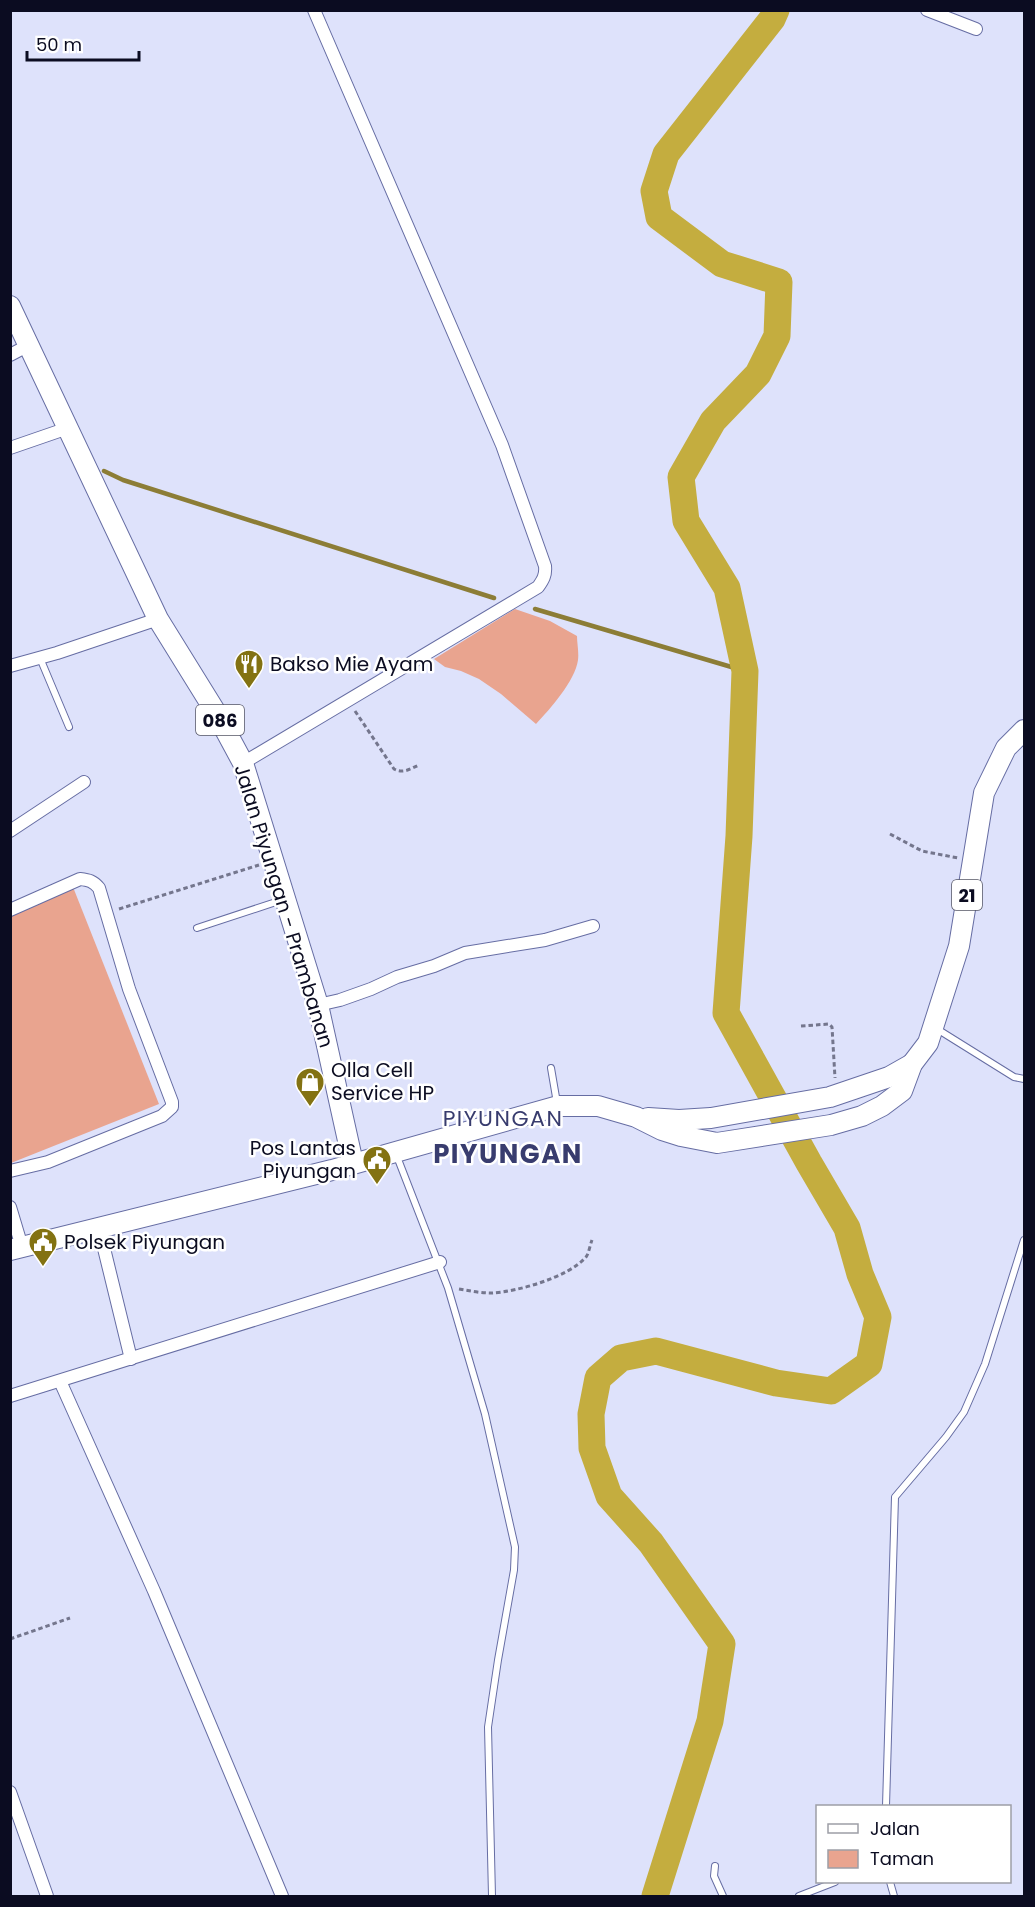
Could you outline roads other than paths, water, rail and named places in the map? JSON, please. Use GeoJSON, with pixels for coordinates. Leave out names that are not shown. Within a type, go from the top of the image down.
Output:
{"type":"FeatureCollection","features":[{"type":"Feature","properties":{"kind":"main road","name":"Jalan Piyungan - Prambanan"},"geometry":{"type":"LineString","coordinates":[[10,306],[158,619],[215,711],[243,763],[318,1005],[353,1163]]}},
{"type":"Feature","properties":{"kind":"main road","name":"21"},"geometry":{"type":"LineString","coordinates":[[16,1249],[353,1163],[558,1106],[598,1106],[636,1117],[681,1137],[717,1143],[831,1125],[862,1116],[882,1106],[902,1091],[912,1064],[928,1043],[959,946],[984,793],[1006,748],[1024,730]]}},
{"type":"Feature","properties":{"kind":"main road","name":"21"},"geometry":{"type":"LineString","coordinates":[[636,1117],[679,1120],[711,1118],[833,1096],[889,1077],[912,1064]]}},
{"type":"Feature","properties":{"kind":"street"},"geometry":{"type":"LineString","coordinates":[[243,763],[538,587],[545,572],[545,566],[502,445],[314,10]]}},
{"type":"Feature","properties":{"kind":"street"},"geometry":{"type":"LineString","coordinates":[[927,10],[976,29]]}},
{"type":"Feature","properties":{"kind":"street"},"geometry":{"type":"LineString","coordinates":[[10,355],[29,345]]}},
{"type":"Feature","properties":{"kind":"street"},"geometry":{"type":"LineString","coordinates":[[10,448],[68,428]]}},
{"type":"Feature","properties":{"kind":"street"},"geometry":{"type":"LineString","coordinates":[[10,666],[158,619]]}},
{"type":"Feature","properties":{"kind":"street"},"geometry":{"type":"LineString","coordinates":[[10,831],[84,782]]}},
{"type":"Feature","properties":{"kind":"street"},"geometry":{"type":"LineString","coordinates":[[10,910],[80,879],[88,880],[99,888],[129,989],[172,1102],[172,1107],[162,1116],[48,1162],[10,1171]]}},
{"type":"Feature","properties":{"kind":"street"},"geometry":{"type":"LineString","coordinates":[[318,1005],[371,989],[397,977],[434,966],[465,953],[545,940],[593,926]]}},
{"type":"Feature","properties":{"kind":"street"},"geometry":{"type":"LineString","coordinates":[[10,1207],[16,1249]]}},
{"type":"Feature","properties":{"kind":"street"},"geometry":{"type":"LineString","coordinates":[[99,1228],[131,1359]]}},
{"type":"Feature","properties":{"kind":"street"},"geometry":{"type":"LineString","coordinates":[[10,1396],[440,1262]]}},
{"type":"Feature","properties":{"kind":"street"},"geometry":{"type":"LineString","coordinates":[[60,1381],[154,1591],[282,1896]]}},
{"type":"Feature","properties":{"kind":"street"},"geometry":{"type":"LineString","coordinates":[[10,1792],[47,1896]]}},
{"type":"Feature","properties":{"kind":"lane"},"geometry":{"type":"LineString","coordinates":[[40,658],[69,727]]}},
{"type":"Feature","properties":{"kind":"lane"},"geometry":{"type":"LineString","coordinates":[[197,928],[285,899]]}},
{"type":"Feature","properties":{"kind":"lane"},"geometry":{"type":"LineString","coordinates":[[933,1027],[1014,1077],[1024,1078]]}},
{"type":"Feature","properties":{"kind":"lane"},"geometry":{"type":"LineString","coordinates":[[551,1068],[558,1106]]}},
{"type":"Feature","properties":{"kind":"lane"},"geometry":{"type":"LineString","coordinates":[[395,1151],[440,1262],[448,1288],[485,1414],[515,1547],[514,1570],[488,1726],[492,1896]]}},
{"type":"Feature","properties":{"kind":"lane"},"geometry":{"type":"LineString","coordinates":[[886,1805],[895,1497],[964,1412],[985,1364],[1024,1240]]}},
{"type":"Feature","properties":{"kind":"lane"},"geometry":{"type":"LineString","coordinates":[[715,1866],[714,1875],[723,1896]]}},
{"type":"Feature","properties":{"kind":"lane"},"geometry":{"type":"LineString","coordinates":[[799,1896],[830,1883]]}},
{"type":"Feature","properties":{"kind":"waterway"},"geometry":{"type":"LineString","coordinates":[[655,1896],[710,1721],[722,1644],[651,1543],[609,1496],[592,1448],[591,1414],[598,1378],[621,1358],[656,1351],[776,1383],[831,1391],[869,1364],[878,1317],[860,1274],[847,1228],[726,1013],[739,836],[745,671],[727,588],[686,521],[681,477],[713,421],[758,374],[777,336],[779,282],[722,264],[659,217],[654,191],[666,154],[772,19],[776,10]]}},
{"type":"Feature","properties":{"kind":"waterway"},"geometry":{"type":"LineString","coordinates":[[104,471],[123,480],[494,598]]}},
{"type":"Feature","properties":{"kind":"waterway"},"geometry":{"type":"LineString","coordinates":[[535,609],[745,671]]}},
{"type":"Feature","properties":{"kind":"place","name":"Bakso Mie Ayam"},"geometry":{"type":"Point","coordinates":[249,690]}},
{"type":"Feature","properties":{"kind":"place","name":"Olla Cell Service HP"},"geometry":{"type":"Point","coordinates":[310,1108]}},
{"type":"Feature","properties":{"kind":"place","name":"Pos Lantas Piyungan"},"geometry":{"type":"Point","coordinates":[377,1186]}},
{"type":"Feature","properties":{"kind":"place","name":"Polsek Piyungan"},"geometry":{"type":"Point","coordinates":[43,1268]}},
{"type":"Feature","properties":{"kind":"district","name":"PIYUNGAN"},"geometry":{"type":"Point","coordinates":[503,1118]}},
{"type":"Feature","properties":{"kind":"district","name":"PIYUNGAN"},"geometry":{"type":"Point","coordinates":[508,1154]}}]}
